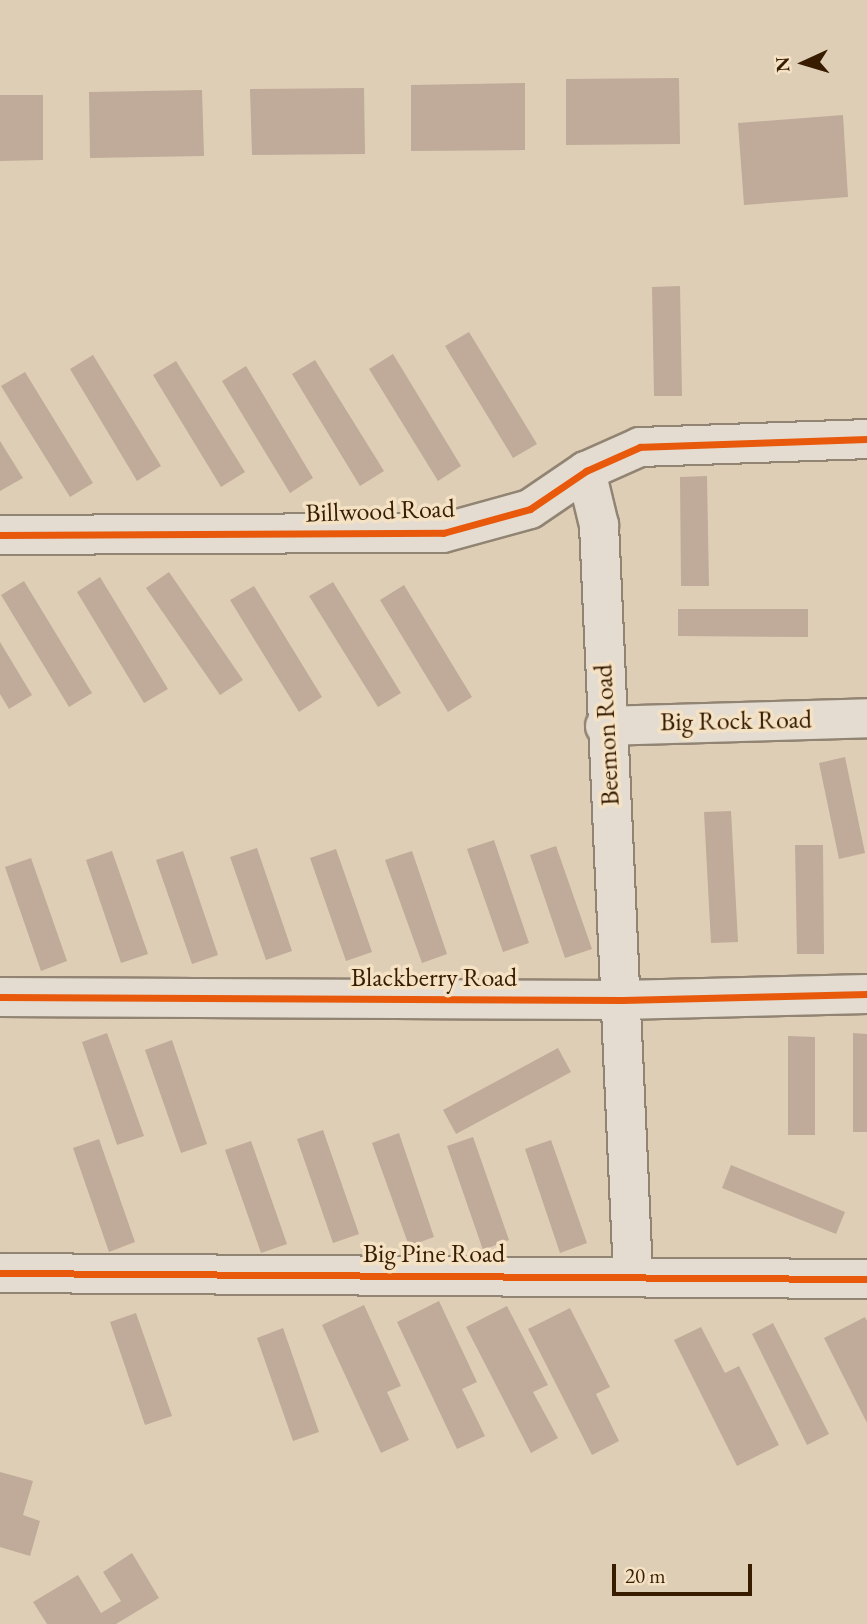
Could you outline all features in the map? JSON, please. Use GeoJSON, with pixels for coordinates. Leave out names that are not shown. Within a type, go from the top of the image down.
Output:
{"type":"FeatureCollection","features":[{"type":"Feature","properties":{"kind":"street","name":"Billwood Road"},"geometry":{"type":"LineString","coordinates":[[0,534],[443,533],[530,509],[586,471],[640,447],[867,439]]}},
{"type":"Feature","properties":{"kind":"street","name":"Beemon Road"},"geometry":{"type":"LineString","coordinates":[[586,471],[599,525],[605,726],[622,1000],[633,1275]]}},
{"type":"Feature","properties":{"kind":"street","name":"Big Rock Road"},"geometry":{"type":"LineString","coordinates":[[605,726],[867,718]]}},
{"type":"Feature","properties":{"kind":"street","name":"Blackberry Road"},"geometry":{"type":"LineString","coordinates":[[0,997],[622,1000],[867,994]]}},
{"type":"Feature","properties":{"kind":"street","name":"Big Pine Road"},"geometry":{"type":"LineString","coordinates":[[0,1273],[633,1275],[684,1282],[867,1279]]}},
{"type":"Feature","properties":{"kind":"building"},"geometry":{"type":"Polygon","coordinates":[[[679,78],[680,144],[566,145],[566,79],[679,78]]]}},
{"type":"Feature","properties":{"kind":"building"},"geometry":{"type":"Polygon","coordinates":[[[525,83],[525,150],[411,151],[411,85],[525,83]]]}},
{"type":"Feature","properties":{"kind":"building"},"geometry":{"type":"Polygon","coordinates":[[[364,88],[365,154],[252,155],[250,89],[364,88]]]}},
{"type":"Feature","properties":{"kind":"building"},"geometry":{"type":"Polygon","coordinates":[[[202,90],[204,156],[90,158],[89,92],[202,90]]]}},
{"type":"Feature","properties":{"kind":"building"},"geometry":{"type":"Polygon","coordinates":[[[0,95],[43,95],[43,160],[0,161],[0,95]]]}},
{"type":"Feature","properties":{"kind":"building"},"geometry":{"type":"Polygon","coordinates":[[[843,115],[848,197],[744,205],[738,123],[843,115]]]}},
{"type":"Feature","properties":{"kind":"building"},"geometry":{"type":"Polygon","coordinates":[[[680,286],[682,396],[654,396],[652,287],[680,286]]]}},
{"type":"Feature","properties":{"kind":"building"},"geometry":{"type":"Polygon","coordinates":[[[469,332],[537,444],[513,458],[445,346],[469,332]]]}},
{"type":"Feature","properties":{"kind":"building"},"geometry":{"type":"Polygon","coordinates":[[[393,354],[461,466],[438,481],[369,369],[393,354]]]}},
{"type":"Feature","properties":{"kind":"building"},"geometry":{"type":"Polygon","coordinates":[[[93,355],[161,466],[137,481],[70,369],[93,355]]]}},
{"type":"Feature","properties":{"kind":"building"},"geometry":{"type":"Polygon","coordinates":[[[315,360],[384,471],[360,486],[292,374],[315,360]]]}},
{"type":"Feature","properties":{"kind":"building"},"geometry":{"type":"Polygon","coordinates":[[[176,361],[245,472],[221,487],[153,375],[176,361]]]}},
{"type":"Feature","properties":{"kind":"building"},"geometry":{"type":"Polygon","coordinates":[[[246,366],[313,478],[290,493],[222,381],[246,366]]]}},
{"type":"Feature","properties":{"kind":"building"},"geometry":{"type":"Polygon","coordinates":[[[25,372],[93,483],[70,497],[1,386],[25,372]]]}},
{"type":"Feature","properties":{"kind":"building"},"geometry":{"type":"Polygon","coordinates":[[[0,441],[23,478],[0,491],[0,441]]]}},
{"type":"Feature","properties":{"kind":"building"},"geometry":{"type":"Polygon","coordinates":[[[707,476],[709,586],[681,586],[680,477],[707,476]]]}},
{"type":"Feature","properties":{"kind":"building"},"geometry":{"type":"Polygon","coordinates":[[[169,572],[243,680],[220,695],[146,588],[169,572]]]}},
{"type":"Feature","properties":{"kind":"building"},"geometry":{"type":"Polygon","coordinates":[[[100,577],[168,689],[144,703],[77,592],[100,577]]]}},
{"type":"Feature","properties":{"kind":"building"},"geometry":{"type":"Polygon","coordinates":[[[24,581],[92,693],[69,707],[1,595],[24,581]]]}},
{"type":"Feature","properties":{"kind":"building"},"geometry":{"type":"Polygon","coordinates":[[[333,582],[401,693],[378,707],[309,596],[333,582]]]}},
{"type":"Feature","properties":{"kind":"building"},"geometry":{"type":"Polygon","coordinates":[[[404,585],[472,697],[448,712],[380,600],[404,585]]]}},
{"type":"Feature","properties":{"kind":"building"},"geometry":{"type":"Polygon","coordinates":[[[254,586],[322,697],[299,712],[230,600],[254,586]]]}},
{"type":"Feature","properties":{"kind":"building"},"geometry":{"type":"Polygon","coordinates":[[[678,609],[808,609],[808,637],[678,636],[678,609]]]}},
{"type":"Feature","properties":{"kind":"building"},"geometry":{"type":"Polygon","coordinates":[[[0,642],[32,695],[9,709],[0,694],[0,642]]]}},
{"type":"Feature","properties":{"kind":"building"},"geometry":{"type":"Polygon","coordinates":[[[845,757],[865,853],[839,859],[819,763],[845,757]]]}},
{"type":"Feature","properties":{"kind":"building"},"geometry":{"type":"Polygon","coordinates":[[[731,811],[738,942],[711,943],[704,812],[731,811]]]}},
{"type":"Feature","properties":{"kind":"building"},"geometry":{"type":"Polygon","coordinates":[[[494,840],[529,943],[503,952],[467,849],[494,840]]]}},
{"type":"Feature","properties":{"kind":"building"},"geometry":{"type":"Polygon","coordinates":[[[795,845],[823,845],[824,954],[797,954],[795,845]]]}},
{"type":"Feature","properties":{"kind":"building"},"geometry":{"type":"Polygon","coordinates":[[[556,846],[592,949],[565,958],[530,855],[556,846]]]}},
{"type":"Feature","properties":{"kind":"building"},"geometry":{"type":"Polygon","coordinates":[[[257,848],[292,951],[266,960],[230,857],[257,848]]]}},
{"type":"Feature","properties":{"kind":"building"},"geometry":{"type":"Polygon","coordinates":[[[336,849],[372,952],[346,961],[310,858],[336,849]]]}},
{"type":"Feature","properties":{"kind":"building"},"geometry":{"type":"Polygon","coordinates":[[[112,851],[148,954],[121,963],[86,860],[112,851]]]}},
{"type":"Feature","properties":{"kind":"building"},"geometry":{"type":"Polygon","coordinates":[[[183,851],[218,955],[192,964],[156,860],[183,851]]]}},
{"type":"Feature","properties":{"kind":"building"},"geometry":{"type":"Polygon","coordinates":[[[412,851],[447,954],[422,963],[385,860],[412,851]]]}},
{"type":"Feature","properties":{"kind":"building"},"geometry":{"type":"Polygon","coordinates":[[[31,858],[67,961],[41,971],[5,867],[31,858]]]}},
{"type":"Feature","properties":{"kind":"building"},"geometry":{"type":"Polygon","coordinates":[[[107,1033],[144,1136],[117,1145],[82,1042],[107,1033]]]}},
{"type":"Feature","properties":{"kind":"building"},"geometry":{"type":"Polygon","coordinates":[[[853,1033],[867,1034],[867,1132],[853,1132],[853,1033]]]}},
{"type":"Feature","properties":{"kind":"building"},"geometry":{"type":"Polygon","coordinates":[[[788,1036],[815,1037],[815,1135],[788,1135],[788,1036]]]}},
{"type":"Feature","properties":{"kind":"building"},"geometry":{"type":"Polygon","coordinates":[[[172,1040],[207,1144],[181,1153],[145,1050],[172,1040]]]}},
{"type":"Feature","properties":{"kind":"building"},"geometry":{"type":"Polygon","coordinates":[[[558,1048],[571,1072],[456,1134],[443,1110],[558,1048]]]}},
{"type":"Feature","properties":{"kind":"building"},"geometry":{"type":"Polygon","coordinates":[[[323,1130],[359,1234],[333,1243],[297,1139],[323,1130]]]}},
{"type":"Feature","properties":{"kind":"building"},"geometry":{"type":"Polygon","coordinates":[[[399,1133],[434,1237],[409,1246],[372,1143],[399,1133]]]}},
{"type":"Feature","properties":{"kind":"building"},"geometry":{"type":"Polygon","coordinates":[[[473,1137],[509,1240],[483,1250],[447,1146],[473,1137]]]}},
{"type":"Feature","properties":{"kind":"building"},"geometry":{"type":"Polygon","coordinates":[[[99,1139],[135,1242],[109,1252],[73,1148],[99,1139]]]}},
{"type":"Feature","properties":{"kind":"building"},"geometry":{"type":"Polygon","coordinates":[[[551,1140],[587,1243],[560,1253],[525,1149],[551,1140]]]}},
{"type":"Feature","properties":{"kind":"building"},"geometry":{"type":"Polygon","coordinates":[[[251,1141],[287,1244],[261,1253],[225,1150],[251,1141]]]}},
{"type":"Feature","properties":{"kind":"building"},"geometry":{"type":"Polygon","coordinates":[[[731,1165],[845,1212],[836,1234],[722,1188],[731,1165]]]}},
{"type":"Feature","properties":{"kind":"building"},"geometry":{"type":"Polygon","coordinates":[[[439,1301],[477,1382],[462,1389],[485,1436],[457,1449],[397,1322],[439,1301]]]}},
{"type":"Feature","properties":{"kind":"building"},"geometry":{"type":"Polygon","coordinates":[[[364,1305],[401,1386],[387,1392],[409,1440],[381,1453],[322,1325],[364,1305]]]}},
{"type":"Feature","properties":{"kind":"building"},"geometry":{"type":"Polygon","coordinates":[[[507,1306],[548,1385],[533,1392],[558,1438],[531,1453],[466,1327],[507,1306]]]}},
{"type":"Feature","properties":{"kind":"building"},"geometry":{"type":"Polygon","coordinates":[[[570,1308],[610,1387],[596,1394],[619,1441],[592,1455],[528,1329],[570,1308]]]}},
{"type":"Feature","properties":{"kind":"building"},"geometry":{"type":"Polygon","coordinates":[[[136,1313],[172,1416],[145,1425],[110,1322],[136,1313]]]}},
{"type":"Feature","properties":{"kind":"building"},"geometry":{"type":"Polygon","coordinates":[[[865,1317],[867,1321],[867,1423],[824,1338],[865,1317]]]}},
{"type":"Feature","properties":{"kind":"building"},"geometry":{"type":"Polygon","coordinates":[[[773,1323],[829,1434],[807,1445],[752,1334],[773,1323]]]}},
{"type":"Feature","properties":{"kind":"building"},"geometry":{"type":"Polygon","coordinates":[[[701,1327],[725,1373],[739,1366],[779,1445],[737,1466],[674,1340],[701,1327]]]}},
{"type":"Feature","properties":{"kind":"building"},"geometry":{"type":"Polygon","coordinates":[[[283,1328],[319,1432],[293,1441],[257,1338],[283,1328]]]}},
{"type":"Feature","properties":{"kind":"building"},"geometry":{"type":"Polygon","coordinates":[[[0,1472],[33,1481],[23,1515],[40,1521],[30,1556],[0,1547],[0,1472]]]}},
{"type":"Feature","properties":{"kind":"building"},"geometry":{"type":"Polygon","coordinates":[[[132,1553],[159,1598],[116,1624],[47,1624],[33,1602],[78,1575],[101,1613],[121,1601],[103,1572],[132,1553]]]}},
{"type":"Feature","properties":{"kind":"cycle path"},"geometry":{"type":"LineString","coordinates":[[0,535],[443,533],[530,509],[586,471],[640,447],[867,439]]}},
{"type":"Feature","properties":{"kind":"cycle path"},"geometry":{"type":"LineString","coordinates":[[0,997],[622,1000],[867,994]]}},
{"type":"Feature","properties":{"kind":"cycle path"},"geometry":{"type":"LineString","coordinates":[[0,1273],[867,1279]]}}]}
